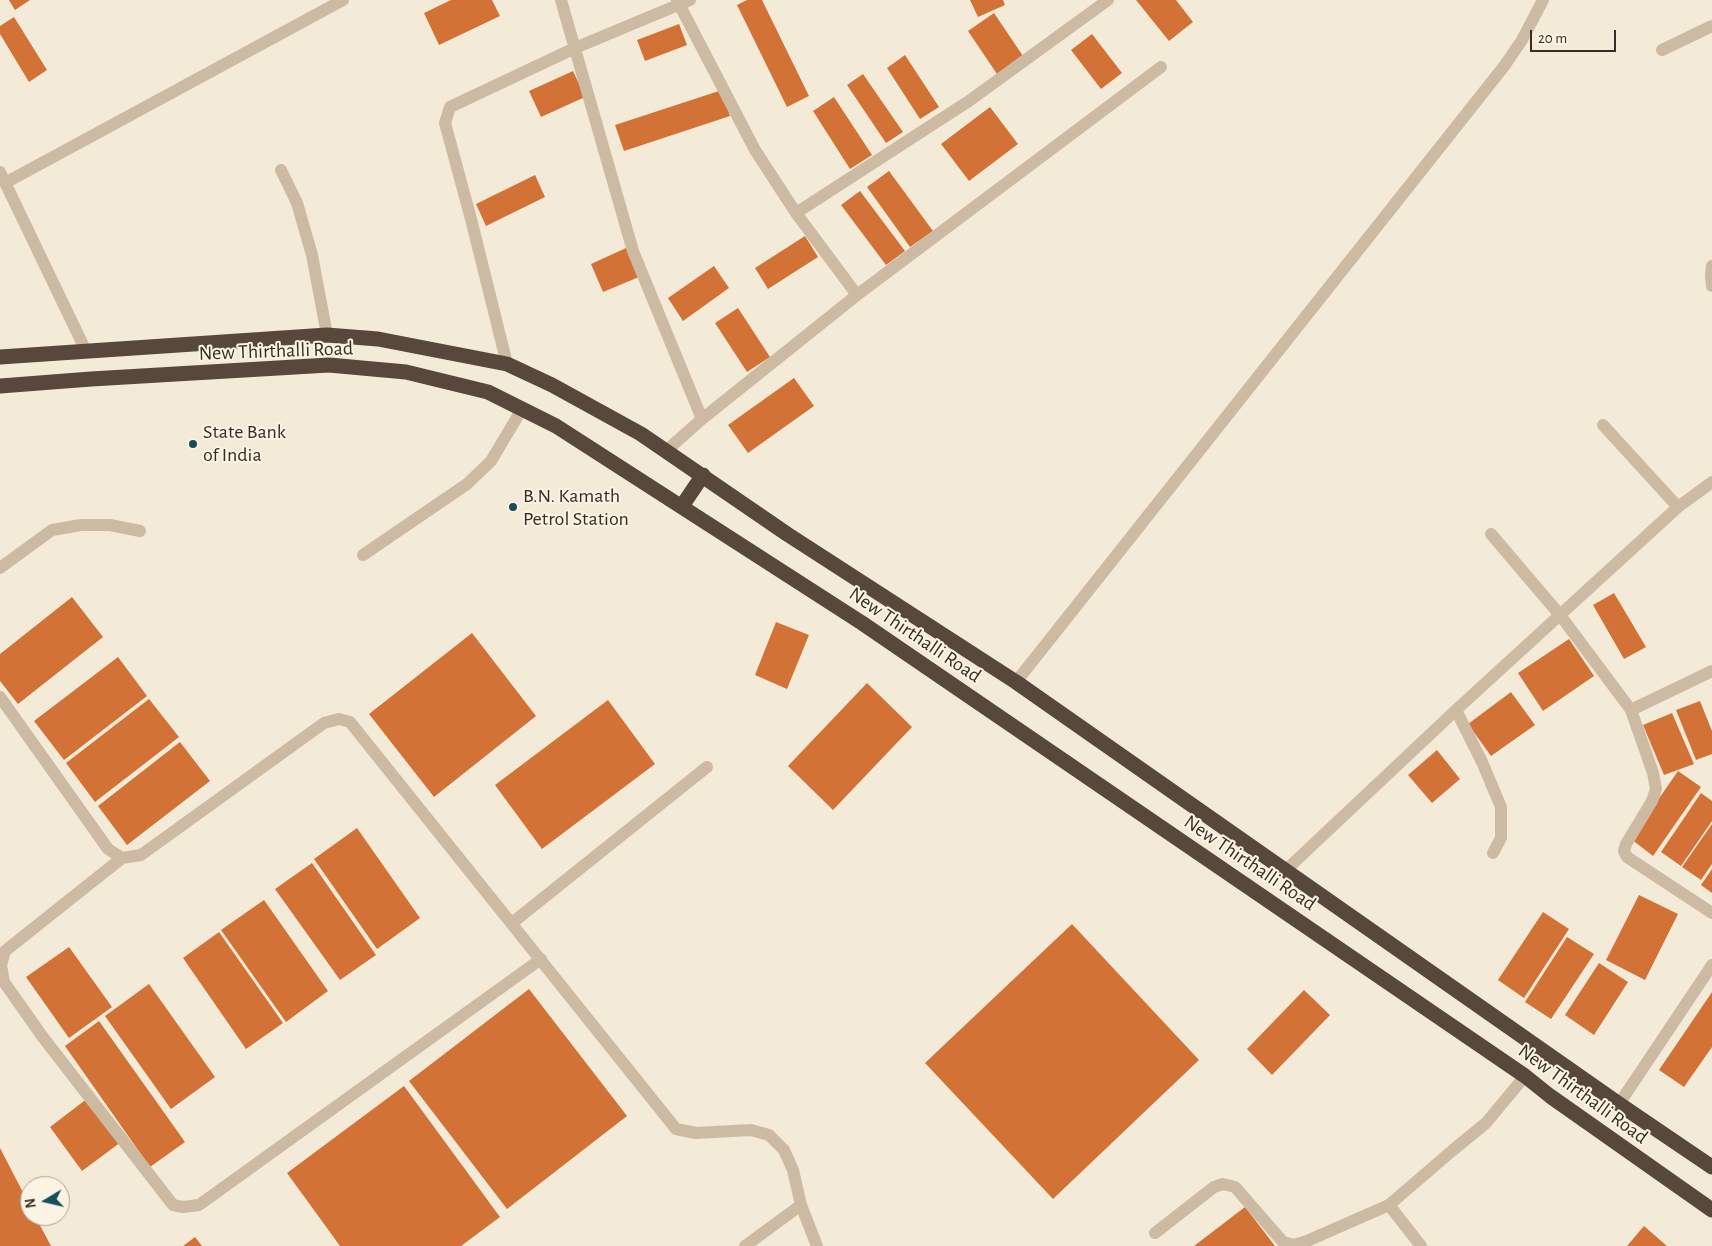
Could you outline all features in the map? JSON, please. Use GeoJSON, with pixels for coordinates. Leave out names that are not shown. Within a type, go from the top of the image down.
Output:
{"type":"FeatureCollection","features":[{"type":"Feature","properties":{"kind":"highway"},"geometry":{"type":"LineString","coordinates":[[0,357],[327,335],[378,339],[507,364],[552,385],[667,450],[787,534],[1016,682],[1712,1167]]}},
{"type":"Feature","properties":{"kind":"highway","name":"New Thirthalli Road"},"geometry":{"type":"LineString","coordinates":[[0,386],[91,378],[329,365],[406,372],[488,392],[556,426],[862,623],[1525,1076],[1550,1096],[1712,1210]]}},
{"type":"Feature","properties":{"kind":"highway"},"geometry":{"type":"LineString","coordinates":[[682,506],[703,475]]}},
{"type":"Feature","properties":{"kind":"street"},"geometry":{"type":"LineString","coordinates":[[86,351],[3,177],[343,0]]}},
{"type":"Feature","properties":{"kind":"street"},"geometry":{"type":"LineString","coordinates":[[561,0],[633,251],[702,419]]}},
{"type":"Feature","properties":{"kind":"street"},"geometry":{"type":"LineString","coordinates":[[796,213],[969,101],[1108,0]]}},
{"type":"Feature","properties":{"kind":"street"},"geometry":{"type":"LineString","coordinates":[[1016,682],[1506,65],[1522,40],[1543,0]]}},
{"type":"Feature","properties":{"kind":"street"},"geometry":{"type":"LineString","coordinates":[[507,364],[445,122],[450,107],[575,48],[682,2],[755,150],[796,213],[857,294]]}},
{"type":"Feature","properties":{"kind":"street"},"geometry":{"type":"LineString","coordinates":[[1662,50],[1712,26]]}},
{"type":"Feature","properties":{"kind":"street"},"geometry":{"type":"LineString","coordinates":[[667,450],[702,419],[857,294],[1161,67]]}},
{"type":"Feature","properties":{"kind":"street"},"geometry":{"type":"LineString","coordinates":[[281,170],[297,203],[312,255],[327,335]]}},
{"type":"Feature","properties":{"kind":"street"},"geometry":{"type":"LineString","coordinates":[[1712,266],[1712,286]]}},
{"type":"Feature","properties":{"kind":"street"},"geometry":{"type":"LineString","coordinates":[[363,555],[467,484],[491,461],[522,409]]}},
{"type":"Feature","properties":{"kind":"street"},"geometry":{"type":"LineString","coordinates":[[1603,425],[1678,507]]}},
{"type":"Feature","properties":{"kind":"street"},"geometry":{"type":"LineString","coordinates":[[1286,870],[1560,614],[1678,507],[1712,482]]}},
{"type":"Feature","properties":{"kind":"street"},"geometry":{"type":"LineString","coordinates":[[0,568],[52,530],[81,525],[110,524],[140,531]]}},
{"type":"Feature","properties":{"kind":"street"},"geometry":{"type":"LineString","coordinates":[[1491,534],[1560,614],[1631,710],[1653,773],[1656,789],[1652,801],[1626,844],[1624,851],[1627,857],[1712,913]]}},
{"type":"Feature","properties":{"kind":"street"},"geometry":{"type":"LineString","coordinates":[[1631,710],[1712,671]]}},
{"type":"Feature","properties":{"kind":"street"},"geometry":{"type":"LineString","coordinates":[[0,697],[108,849],[122,858]]}},
{"type":"Feature","properties":{"kind":"street"},"geometry":{"type":"LineString","coordinates":[[1456,710],[1482,762],[1501,807],[1501,838],[1493,853]]}},
{"type":"Feature","properties":{"kind":"street"},"geometry":{"type":"LineString","coordinates":[[541,959],[199,1205],[183,1207],[173,1205],[42,1036],[4,982],[1,965],[5,951],[122,858],[141,855],[324,723],[340,719],[350,722],[541,959],[676,1129],[696,1133],[751,1130],[769,1134],[784,1150],[793,1170],[801,1205],[817,1246]]}},
{"type":"Feature","properties":{"kind":"street"},"geometry":{"type":"LineString","coordinates":[[512,923],[707,767]]}},
{"type":"Feature","properties":{"kind":"street"},"geometry":{"type":"LineString","coordinates":[[1619,1104],[1712,965]]}},
{"type":"Feature","properties":{"kind":"street"},"geometry":{"type":"LineString","coordinates":[[1155,1233],[1214,1187],[1223,1184],[1234,1187],[1284,1242],[1294,1245],[1306,1241],[1389,1205],[1486,1123],[1525,1076]]}},
{"type":"Feature","properties":{"kind":"street"},"geometry":{"type":"LineString","coordinates":[[745,1246],[801,1205]]}},
{"type":"Feature","properties":{"kind":"street"},"geometry":{"type":"LineString","coordinates":[[1389,1205],[1421,1246]]}},
{"type":"Feature","properties":{"kind":"building"},"geometry":{"type":"Polygon","coordinates":[[[9,0],[30,0],[15,10],[9,0]]]}},
{"type":"Feature","properties":{"kind":"building"},"geometry":{"type":"Polygon","coordinates":[[[451,0],[492,0],[500,16],[439,45],[424,13],[451,0]]]}},
{"type":"Feature","properties":{"kind":"building"},"geometry":{"type":"Polygon","coordinates":[[[747,0],[762,0],[809,96],[787,107],[737,5],[747,0]]]}},
{"type":"Feature","properties":{"kind":"building"},"geometry":{"type":"Polygon","coordinates":[[[970,0],[1003,0],[1005,5],[978,17],[970,0]]]}},
{"type":"Feature","properties":{"kind":"building"},"geometry":{"type":"Polygon","coordinates":[[[1136,0],[1176,0],[1193,22],[1169,41],[1136,0]]]}},
{"type":"Feature","properties":{"kind":"building"},"geometry":{"type":"Polygon","coordinates":[[[994,13],[1023,56],[997,74],[968,31],[994,13]]]}},
{"type":"Feature","properties":{"kind":"building"},"geometry":{"type":"Polygon","coordinates":[[[14,17],[47,70],[29,82],[0,34],[0,26],[14,17]]]}},
{"type":"Feature","properties":{"kind":"building"},"geometry":{"type":"Polygon","coordinates":[[[679,24],[687,45],[645,61],[637,40],[679,24]]]}},
{"type":"Feature","properties":{"kind":"building"},"geometry":{"type":"Polygon","coordinates":[[[1092,34],[1122,73],[1101,89],[1071,50],[1092,34]]]}},
{"type":"Feature","properties":{"kind":"building"},"geometry":{"type":"Polygon","coordinates":[[[905,55],[939,107],[920,119],[887,68],[905,55]]]}},
{"type":"Feature","properties":{"kind":"building"},"geometry":{"type":"Polygon","coordinates":[[[573,71],[585,97],[541,117],[529,91],[573,71]]]}},
{"type":"Feature","properties":{"kind":"building"},"geometry":{"type":"Polygon","coordinates":[[[863,74],[903,132],[886,143],[847,85],[863,74]]]}},
{"type":"Feature","properties":{"kind":"building"},"geometry":{"type":"Polygon","coordinates":[[[722,90],[730,116],[624,151],[615,125],[722,90]]]}},
{"type":"Feature","properties":{"kind":"building"},"geometry":{"type":"Polygon","coordinates":[[[834,97],[872,155],[850,169],[813,111],[834,97]]]}},
{"type":"Feature","properties":{"kind":"building"},"geometry":{"type":"Polygon","coordinates":[[[990,107],[1018,144],[969,181],[941,144],[990,107]]]}},
{"type":"Feature","properties":{"kind":"building"},"geometry":{"type":"Polygon","coordinates":[[[889,171],[933,231],[910,247],[867,187],[889,171]]]}},
{"type":"Feature","properties":{"kind":"building"},"geometry":{"type":"Polygon","coordinates":[[[535,175],[545,197],[486,226],[476,204],[535,175]]]}},
{"type":"Feature","properties":{"kind":"building"},"geometry":{"type":"Polygon","coordinates":[[[860,191],[905,251],[886,265],[841,205],[860,191]]]}},
{"type":"Feature","properties":{"kind":"building"},"geometry":{"type":"Polygon","coordinates":[[[805,236],[818,257],[768,289],[755,268],[805,236]]]}},
{"type":"Feature","properties":{"kind":"building"},"geometry":{"type":"Polygon","coordinates":[[[626,248],[639,277],[603,292],[591,264],[626,248]]]}},
{"type":"Feature","properties":{"kind":"building"},"geometry":{"type":"Polygon","coordinates":[[[714,266],[729,288],[683,321],[668,298],[714,266]]]}},
{"type":"Feature","properties":{"kind":"building"},"geometry":{"type":"Polygon","coordinates":[[[738,308],[770,357],[747,372],[715,323],[738,308]]]}},
{"type":"Feature","properties":{"kind":"building"},"geometry":{"type":"Polygon","coordinates":[[[794,378],[814,406],[748,453],[728,425],[794,378]]]}},
{"type":"Feature","properties":{"kind":"building"},"geometry":{"type":"Polygon","coordinates":[[[1614,593],[1646,647],[1624,659],[1593,605],[1614,593]]]}},
{"type":"Feature","properties":{"kind":"building"},"geometry":{"type":"Polygon","coordinates":[[[72,597],[103,637],[18,704],[0,681],[0,654],[72,597]]]}},
{"type":"Feature","properties":{"kind":"building"},"geometry":{"type":"Polygon","coordinates":[[[776,622],[809,635],[787,689],[755,675],[776,622]]]}},
{"type":"Feature","properties":{"kind":"building"},"geometry":{"type":"Polygon","coordinates":[[[472,633],[536,716],[434,797],[369,714],[472,633]]]}},
{"type":"Feature","properties":{"kind":"building"},"geometry":{"type":"Polygon","coordinates":[[[1569,639],[1594,676],[1543,711],[1518,673],[1569,639]]]}},
{"type":"Feature","properties":{"kind":"building"},"geometry":{"type":"Polygon","coordinates":[[[118,657],[147,696],[64,760],[34,721],[118,657]]]}},
{"type":"Feature","properties":{"kind":"building"},"geometry":{"type":"Polygon","coordinates":[[[867,683],[912,727],[833,810],[788,766],[867,683]]]}},
{"type":"Feature","properties":{"kind":"building"},"geometry":{"type":"Polygon","coordinates":[[[1511,692],[1535,725],[1491,756],[1468,724],[1511,692]]]}},
{"type":"Feature","properties":{"kind":"building"},"geometry":{"type":"Polygon","coordinates":[[[149,699],[179,737],[95,802],[66,763],[149,699]]]}},
{"type":"Feature","properties":{"kind":"building"},"geometry":{"type":"Polygon","coordinates":[[[608,700],[655,764],[542,849],[495,785],[608,700]]]}},
{"type":"Feature","properties":{"kind":"building"},"geometry":{"type":"Polygon","coordinates":[[[1700,701],[1712,731],[1712,754],[1696,760],[1676,710],[1700,701]]]}},
{"type":"Feature","properties":{"kind":"building"},"geometry":{"type":"Polygon","coordinates":[[[1672,713],[1694,764],[1664,775],[1643,725],[1672,713]]]}},
{"type":"Feature","properties":{"kind":"building"},"geometry":{"type":"Polygon","coordinates":[[[180,742],[210,781],[127,845],[98,806],[180,742]]]}},
{"type":"Feature","properties":{"kind":"building"},"geometry":{"type":"Polygon","coordinates":[[[1437,750],[1460,779],[1432,803],[1408,775],[1437,750]]]}},
{"type":"Feature","properties":{"kind":"building"},"geometry":{"type":"Polygon","coordinates":[[[1678,771],[1701,787],[1653,856],[1631,839],[1678,771]]]}},
{"type":"Feature","properties":{"kind":"building"},"geometry":{"type":"Polygon","coordinates":[[[1701,793],[1712,801],[1712,821],[1681,866],[1661,852],[1701,793]]]}},
{"type":"Feature","properties":{"kind":"building"},"geometry":{"type":"Polygon","coordinates":[[[1712,824],[1712,864],[1701,880],[1682,867],[1712,824]]]}},
{"type":"Feature","properties":{"kind":"building"},"geometry":{"type":"Polygon","coordinates":[[[357,828],[420,918],[377,949],[314,859],[357,828]]]}},
{"type":"Feature","properties":{"kind":"building"},"geometry":{"type":"Polygon","coordinates":[[[312,863],[376,955],[340,980],[275,889],[312,863]]]}},
{"type":"Feature","properties":{"kind":"building"},"geometry":{"type":"Polygon","coordinates":[[[1712,869],[1712,893],[1701,885],[1712,869]]]}},
{"type":"Feature","properties":{"kind":"building"},"geometry":{"type":"Polygon","coordinates":[[[1639,895],[1678,914],[1645,980],[1606,960],[1639,895]]]}},
{"type":"Feature","properties":{"kind":"building"},"geometry":{"type":"Polygon","coordinates":[[[264,900],[328,991],[286,1022],[221,930],[264,900]]]}},
{"type":"Feature","properties":{"kind":"building"},"geometry":{"type":"Polygon","coordinates":[[[1543,912],[1569,929],[1524,998],[1498,980],[1543,912]]]}},
{"type":"Feature","properties":{"kind":"building"},"geometry":{"type":"Polygon","coordinates":[[[1072,924],[1199,1060],[1053,1199],[925,1063],[1072,924]]]}},
{"type":"Feature","properties":{"kind":"building"},"geometry":{"type":"Polygon","coordinates":[[[219,932],[283,1023],[246,1049],[183,958],[219,932]]]}},
{"type":"Feature","properties":{"kind":"building"},"geometry":{"type":"Polygon","coordinates":[[[1567,937],[1594,954],[1551,1019],[1525,1002],[1567,937]]]}},
{"type":"Feature","properties":{"kind":"building"},"geometry":{"type":"Polygon","coordinates":[[[69,947],[112,1007],[69,1038],[26,977],[69,947]]]}},
{"type":"Feature","properties":{"kind":"building"},"geometry":{"type":"Polygon","coordinates":[[[1599,963],[1628,982],[1594,1035],[1565,1015],[1599,963]]]}},
{"type":"Feature","properties":{"kind":"building"},"geometry":{"type":"Polygon","coordinates":[[[149,984],[215,1077],[171,1109],[105,1016],[149,984]]]}},
{"type":"Feature","properties":{"kind":"building"},"geometry":{"type":"Polygon","coordinates":[[[529,989],[627,1116],[507,1209],[409,1081],[529,989]]]}},
{"type":"Feature","properties":{"kind":"building"},"geometry":{"type":"Polygon","coordinates":[[[1304,990],[1330,1015],[1272,1075],[1247,1049],[1304,990]]]}},
{"type":"Feature","properties":{"kind":"building"},"geometry":{"type":"Polygon","coordinates":[[[1712,992],[1712,1047],[1684,1087],[1659,1070],[1712,992]]]}},
{"type":"Feature","properties":{"kind":"building"},"geometry":{"type":"Polygon","coordinates":[[[99,1021],[185,1142],[150,1167],[65,1046],[99,1021]]]}},
{"type":"Feature","properties":{"kind":"building"},"geometry":{"type":"Polygon","coordinates":[[[404,1086],[500,1217],[461,1246],[340,1246],[287,1173],[404,1086]]]}},
{"type":"Feature","properties":{"kind":"building"},"geometry":{"type":"Polygon","coordinates":[[[88,1098],[121,1142],[82,1171],[50,1127],[88,1098]]]}},
{"type":"Feature","properties":{"kind":"building"},"geometry":{"type":"Polygon","coordinates":[[[0,1148],[20,1187],[20,1226],[40,1226],[51,1246],[0,1246],[0,1148]]]}},
{"type":"Feature","properties":{"kind":"building"},"geometry":{"type":"Polygon","coordinates":[[[1245,1207],[1275,1246],[1194,1246],[1245,1207]]]}},
{"type":"Feature","properties":{"kind":"building"},"geometry":{"type":"Polygon","coordinates":[[[1644,1226],[1667,1246],[1627,1246],[1644,1226]]]}},
{"type":"Feature","properties":{"kind":"building"},"geometry":{"type":"Polygon","coordinates":[[[195,1237],[202,1246],[183,1246],[195,1237]]]}},
{"type":"Feature","properties":{"kind":"place","name":"State Bank of India"},"geometry":{"type":"Point","coordinates":[193,444]}},
{"type":"Feature","properties":{"kind":"place","name":"B.N. Kamath Petrol Station"},"geometry":{"type":"Point","coordinates":[513,507]}}]}
